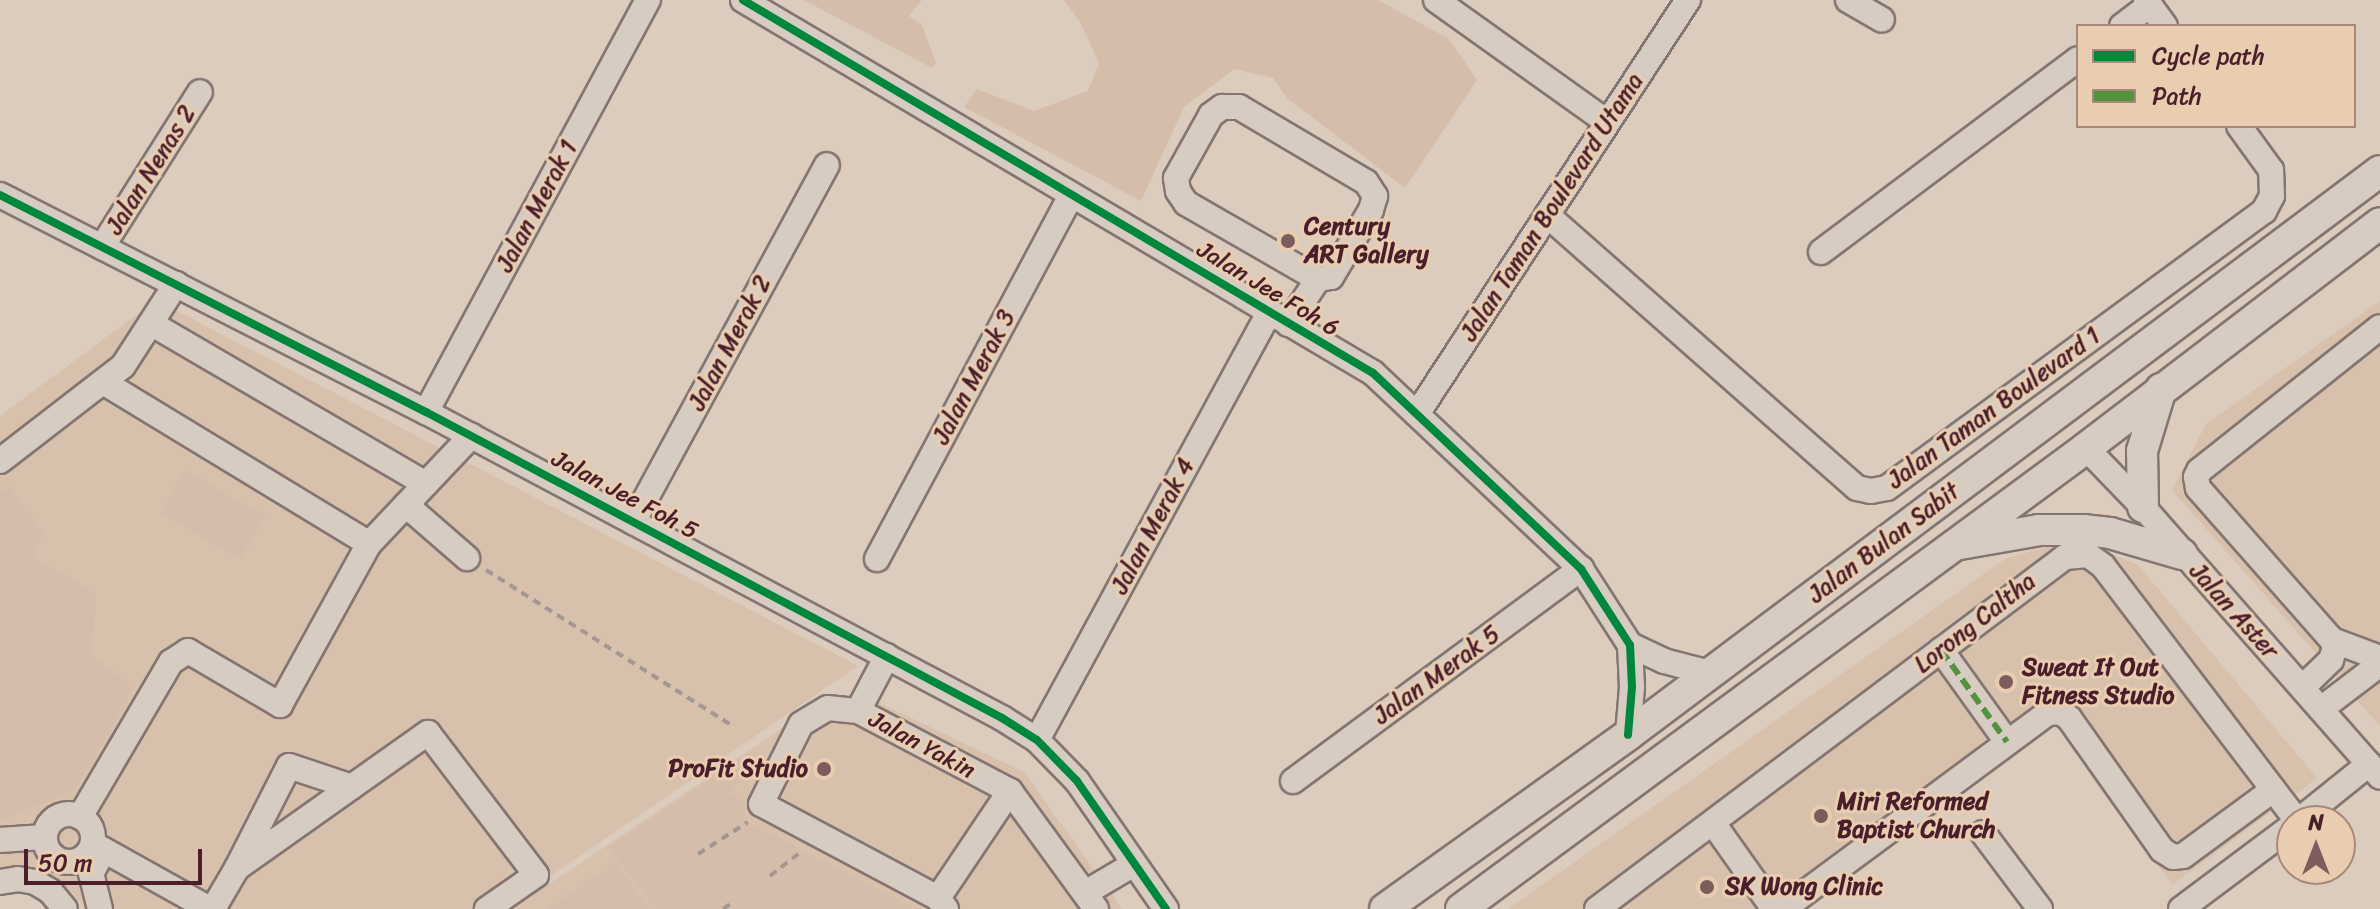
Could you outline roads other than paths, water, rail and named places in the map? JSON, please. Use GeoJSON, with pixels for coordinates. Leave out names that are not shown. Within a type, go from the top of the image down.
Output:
{"type":"FeatureCollection","features":[{"type":"Feature","properties":{"kind":"main road","name":"Jalan Bulan Sabit"},"geometry":{"type":"LineString","coordinates":[[1385,909],[1628,735],[2380,171]]}},
{"type":"Feature","properties":{"kind":"main road","name":"Jalan Bulan Sabit"},"geometry":{"type":"LineString","coordinates":[[1465,908],[2377,229]]}},
{"type":"Feature","properties":{"kind":"main road"},"geometry":{"type":"LineString","coordinates":[[1979,472],[2011,460],[2086,448],[2124,365]]}},
{"type":"Feature","properties":{"kind":"main road"},"geometry":{"type":"LineString","coordinates":[[2143,507],[2142,451],[2161,389]]}},
{"type":"Feature","properties":{"kind":"main road"},"geometry":{"type":"LineString","coordinates":[[1951,546],[2039,530],[2083,530],[2110,533],[2182,554]]}},
{"type":"Feature","properties":{"kind":"street","name":"Jalan Merak 1"},"geometry":{"type":"LineString","coordinates":[[426,412],[648,0]]}},
{"type":"Feature","properties":{"kind":"street","name":"Jalan Jee Foh 6"},"geometry":{"type":"LineString","coordinates":[[743,0],[1373,373],[1581,569],[1630,645]]}},
{"type":"Feature","properties":{"kind":"street"},"geometry":{"type":"LineString","coordinates":[[1436,0],[1607,122]]}},
{"type":"Feature","properties":{"kind":"street","name":"Jalan Taman Boulevard Utama"},"geometry":{"type":"LineString","coordinates":[[1417,414],[1688,0]]}},
{"type":"Feature","properties":{"kind":"street"},"geometry":{"type":"LineString","coordinates":[[1848,0],[1882,20]]}},
{"type":"Feature","properties":{"kind":"street"},"geometry":{"type":"LineString","coordinates":[[2124,24],[2148,2],[2164,24]]}},
{"type":"Feature","properties":{"kind":"street"},"geometry":{"type":"LineString","coordinates":[[1821,252],[2076,61]]}},
{"type":"Feature","properties":{"kind":"street","name":"Jalan Nenas 2"},"geometry":{"type":"LineString","coordinates":[[102,247],[200,92]]}},
{"type":"Feature","properties":{"kind":"street","name":"Jalan Merak 4"},"geometry":{"type":"LineString","coordinates":[[1037,740],[1278,318],[1318,279],[1331,277],[1339,268],[1371,210],[1375,196],[1366,182],[1239,107],[1222,107],[1211,115],[1176,178],[1178,191],[1186,203],[1318,279]]}},
{"type":"Feature","properties":{"kind":"street","name":"Jalan Taman Boulevard 1"},"geometry":{"type":"LineString","coordinates":[[1547,215],[1857,488],[1871,491],[1887,488],[2264,211],[2272,196],[2271,170],[2240,128]]}},
{"type":"Feature","properties":{"kind":"street","name":"Jalan Merak 2"},"geometry":{"type":"LineString","coordinates":[[633,522],[827,165]]}},
{"type":"Feature","properties":{"kind":"street","name":"Jalan Jee Foh 5"},"geometry":{"type":"LineString","coordinates":[[0,195],[426,412],[887,656],[1037,740],[1077,781],[1166,909]]}},
{"type":"Feature","properties":{"kind":"street","name":"Jalan Merak 3"},"geometry":{"type":"LineString","coordinates":[[877,559],[1071,195]]}},
{"type":"Feature","properties":{"kind":"street"},"geometry":{"type":"LineString","coordinates":[[0,461],[123,366],[176,284]]}},
{"type":"Feature","properties":{"kind":"street"},"geometry":{"type":"LineString","coordinates":[[152,324],[426,484]]}},
{"type":"Feature","properties":{"kind":"street"},"geometry":{"type":"LineString","coordinates":[[2303,687],[2331,660],[2335,647],[2332,640],[2198,488],[2196,477],[2199,471],[2380,327]]}},
{"type":"Feature","properties":{"kind":"street"},"geometry":{"type":"LineString","coordinates":[[103,382],[369,544]]}},
{"type":"Feature","properties":{"kind":"street"},"geometry":{"type":"LineString","coordinates":[[80,817],[171,662],[188,651],[280,705],[369,544],[471,436]]}},
{"type":"Feature","properties":{"kind":"street","name":"Jalan Aster"},"geometry":{"type":"LineString","coordinates":[[2086,448],[2143,507],[2374,770]]}},
{"type":"Feature","properties":{"kind":"street"},"geometry":{"type":"LineString","coordinates":[[406,505],[467,558]]}},
{"type":"Feature","properties":{"kind":"street","name":"Lorong Caltha"},"geometry":{"type":"LineString","coordinates":[[1597,909],[2065,557],[2088,555],[2103,566],[2285,805]]}},
{"type":"Feature","properties":{"kind":"street","name":"Jalan Merak 5"},"geometry":{"type":"LineString","coordinates":[[1293,781],[1581,569]]}},
{"type":"Feature","properties":{"kind":"street"},"geometry":{"type":"LineString","coordinates":[[2321,709],[2380,661],[2332,640]]}},
{"type":"Feature","properties":{"kind":"street"},"geometry":{"type":"LineString","coordinates":[[1628,735],[1632,687],[1630,645],[1664,661],[1710,673]]}},
{"type":"Feature","properties":{"kind":"street"},"geometry":{"type":"LineString","coordinates":[[1941,650],[2007,742]]}},
{"type":"Feature","properties":{"kind":"street"},"geometry":{"type":"LineString","coordinates":[[858,711],[887,656]]}},
{"type":"Feature","properties":{"kind":"street","name":"Jalan Yakin"},"geometry":{"type":"LineString","coordinates":[[942,904],[761,804],[801,724],[828,708],[858,711],[1010,791],[1091,901]]}},
{"type":"Feature","properties":{"kind":"street"},"geometry":{"type":"LineString","coordinates":[[1783,909],[2048,713],[2060,712],[2069,718],[2162,850],[2173,857],[2183,856],[2273,790]]}},
{"type":"Feature","properties":{"kind":"street"},"geometry":{"type":"LineString","coordinates":[[237,868],[428,733],[536,875],[487,909]]}},
{"type":"Feature","properties":{"kind":"street"},"geometry":{"type":"LineString","coordinates":[[100,909],[91,857],[92,828],[80,817],[57,817],[50,822],[44,837],[54,858],[61,862],[91,857],[212,909],[237,868],[289,766],[352,787]]}},
{"type":"Feature","properties":{"kind":"street"},"geometry":{"type":"LineString","coordinates":[[2321,805],[2374,770]]}},
{"type":"Feature","properties":{"kind":"street"},"geometry":{"type":"LineString","coordinates":[[942,904],[1010,791]]}},
{"type":"Feature","properties":{"kind":"street"},"geometry":{"type":"LineString","coordinates":[[1713,823],[1774,909]]}},
{"type":"Feature","properties":{"kind":"street"},"geometry":{"type":"LineString","coordinates":[[1983,833],[2040,909]]}},
{"type":"Feature","properties":{"kind":"street"},"geometry":{"type":"LineString","coordinates":[[0,840],[44,837]]}},
{"type":"Feature","properties":{"kind":"street"},"geometry":{"type":"LineString","coordinates":[[2181,909],[2276,838]]}},
{"type":"Feature","properties":{"kind":"street"},"geometry":{"type":"LineString","coordinates":[[1091,901],[1134,864]]}},
{"type":"Feature","properties":{"kind":"street"},"geometry":{"type":"LineString","coordinates":[[0,882],[35,882],[50,891],[65,909]]}},
{"type":"Feature","properties":{"kind":"place","name":"Century ART Gallery"},"geometry":{"type":"Point","coordinates":[1288,241]}},
{"type":"Feature","properties":{"kind":"place","name":"Sweat It Out Fitness Studio"},"geometry":{"type":"Point","coordinates":[2006,682]}},
{"type":"Feature","properties":{"kind":"place","name":"ProFit Studio"},"geometry":{"type":"Point","coordinates":[824,769]}},
{"type":"Feature","properties":{"kind":"place","name":"Miri Reformed Baptist Church"},"geometry":{"type":"Point","coordinates":[1821,816]}},
{"type":"Feature","properties":{"kind":"place","name":"SK Wong Clinic"},"geometry":{"type":"Point","coordinates":[1707,887]}}]}
